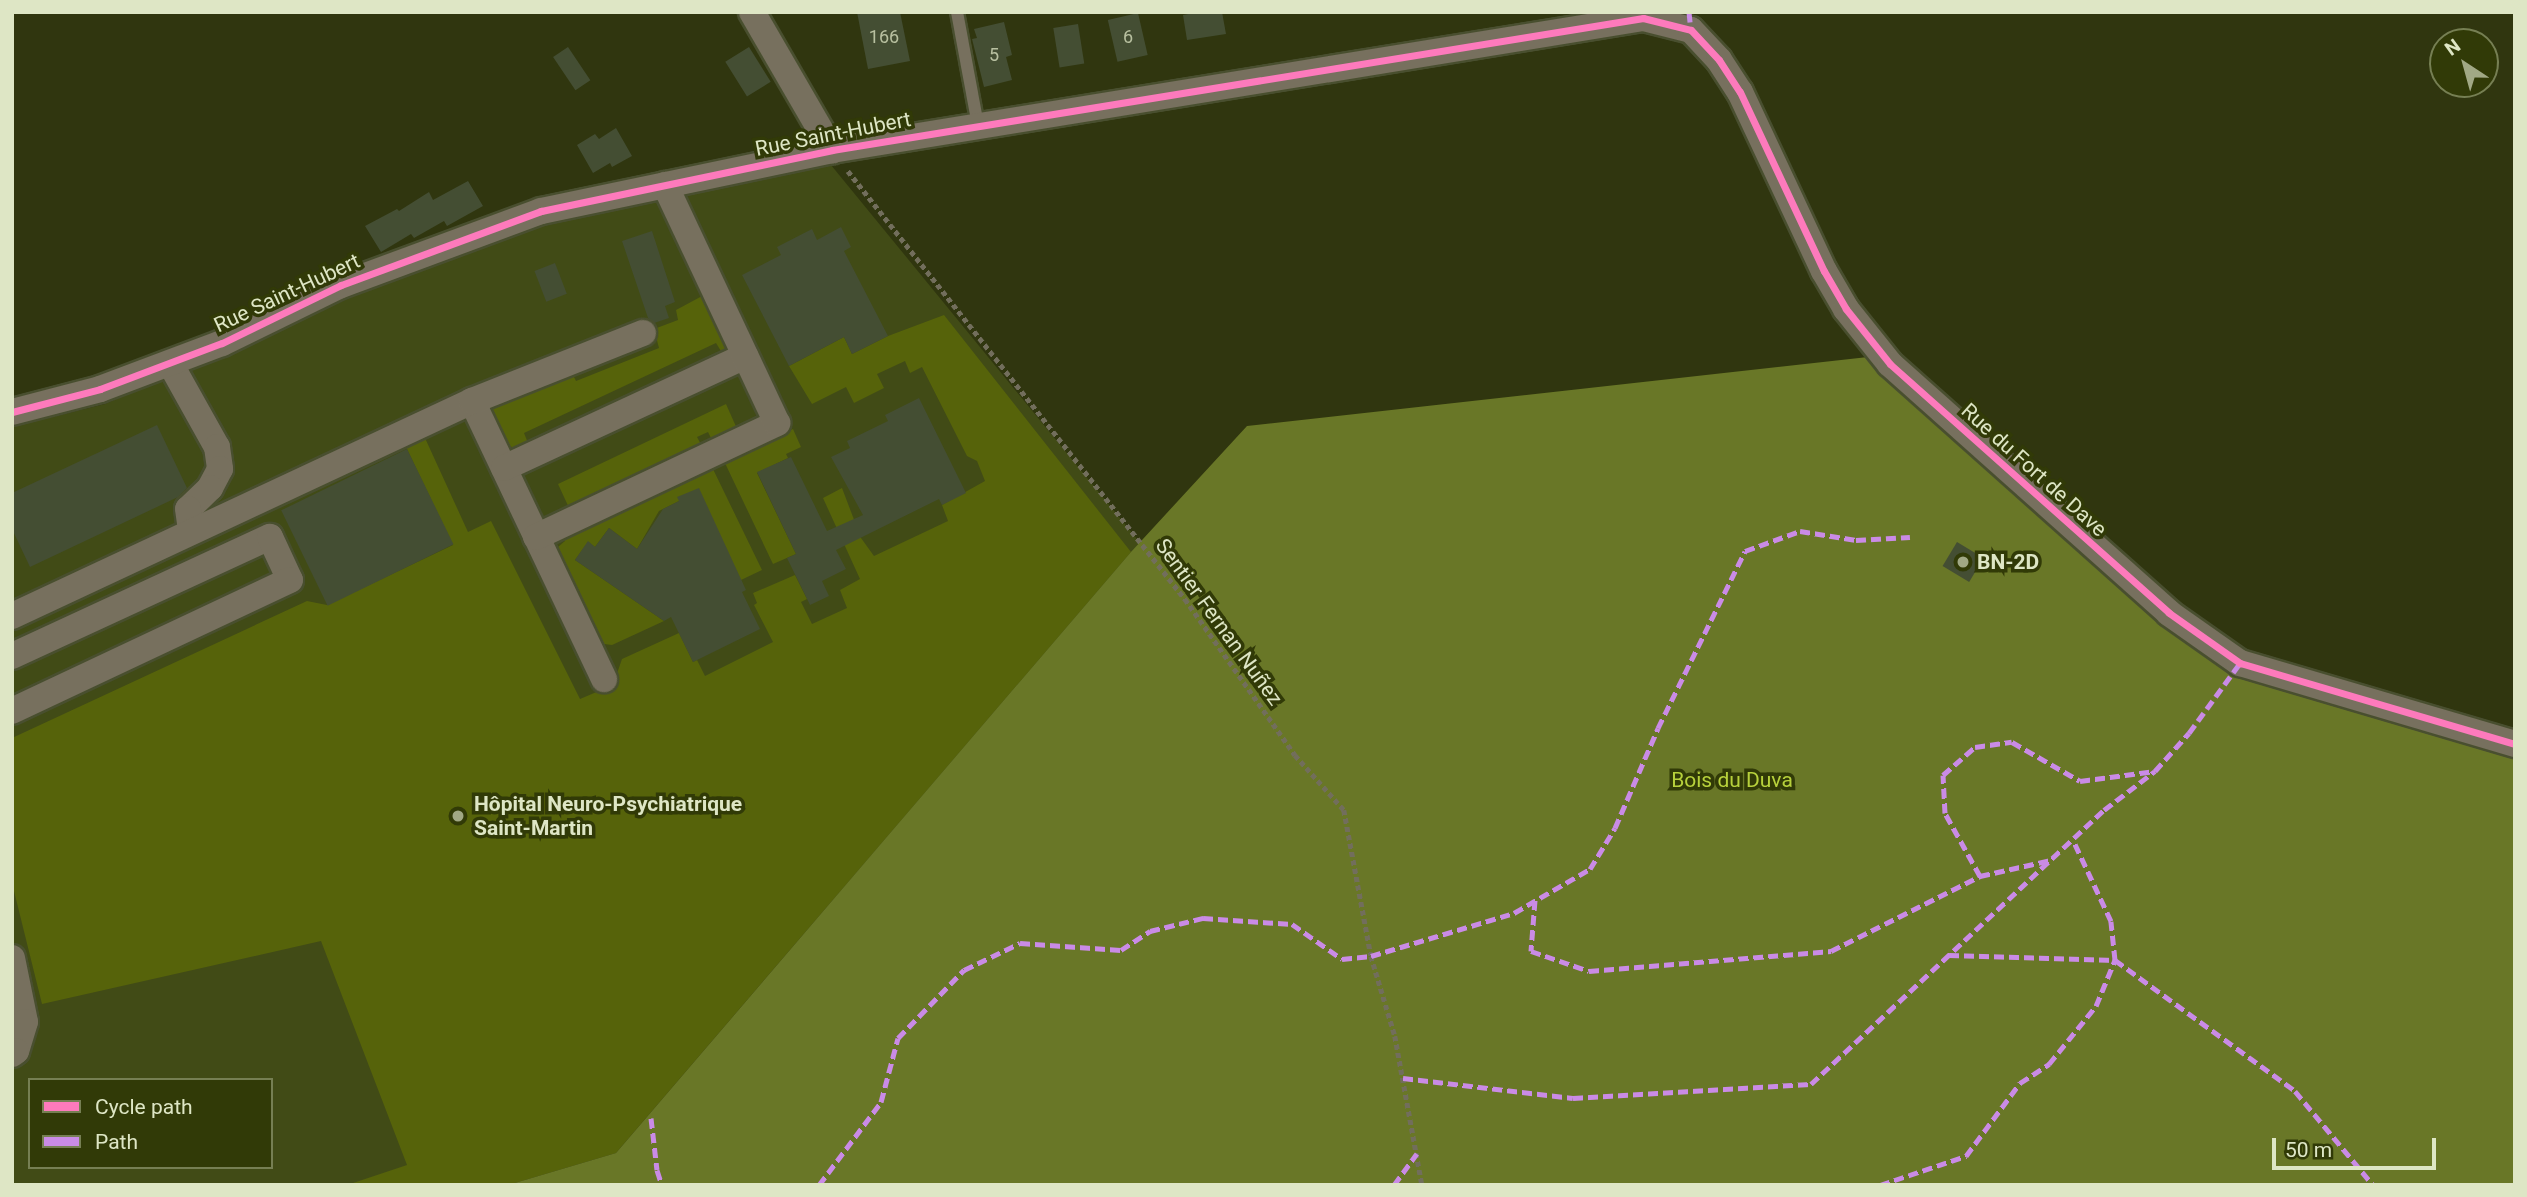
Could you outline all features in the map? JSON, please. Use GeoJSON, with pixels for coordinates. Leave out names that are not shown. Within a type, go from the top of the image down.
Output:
{"type":"FeatureCollection","features":[{"type":"Feature","properties":{"kind":"street","name":"Rue Saint-Hubert"},"geometry":{"type":"LineString","coordinates":[[752,12],[832,150]]}},
{"type":"Feature","properties":{"kind":"street","name":"Rue Saint-Hubert"},"geometry":{"type":"LineString","coordinates":[[12,412],[100,389],[170,363],[222,343],[341,285],[541,211],[832,150],[1643,18],[1691,30]]}},
{"type":"Feature","properties":{"kind":"street","name":"Rue du Fort de Dave"},"geometry":{"type":"LineString","coordinates":[[1691,30],[1719,60],[1740,92],[1824,271],[1846,309],[1890,364],[2169,613],[2240,663],[2515,744]]}},
{"type":"Feature","properties":{"kind":"street"},"geometry":{"type":"LineString","coordinates":[[536,537],[776,423],[665,186]]}},
{"type":"Feature","properties":{"kind":"street"},"geometry":{"type":"LineString","coordinates":[[12,616],[472,401],[643,333]]}},
{"type":"Feature","properties":{"kind":"street"},"geometry":{"type":"LineString","coordinates":[[504,468],[745,356]]}},
{"type":"Feature","properties":{"kind":"street"},"geometry":{"type":"LineString","coordinates":[[170,363],[216,447],[220,469],[211,488],[188,509],[191,531]]}},
{"type":"Feature","properties":{"kind":"street"},"geometry":{"type":"LineString","coordinates":[[472,401],[604,679]]}},
{"type":"Feature","properties":{"kind":"street"},"geometry":{"type":"LineString","coordinates":[[12,656],[270,537],[290,580],[12,711]]}},
{"type":"Feature","properties":{"kind":"street"},"geometry":{"type":"LineString","coordinates":[[12,958],[25,1022],[16,1051],[12,1054]]}},
{"type":"Feature","properties":{"kind":"lane"},"geometry":{"type":"LineString","coordinates":[[957,12],[978,125]]}},
{"type":"Feature","properties":{"kind":"shaded area","name":"Hôpital Neuro-Psychiatrique Saint-Martin"},"geometry":{"type":"Polygon","coordinates":[[[831,165],[1142,545],[648,1112],[616,1153],[508,1185],[12,1185],[12,427],[105,404],[447,256],[596,208],[831,165]]]}},
{"type":"Feature","properties":{"kind":"shaded area"},"geometry":{"type":"Polygon","coordinates":[[[704,295],[729,349],[724,356],[716,343],[524,433],[530,448],[518,449],[506,445],[492,413],[494,406],[572,373],[576,381],[659,348],[654,329],[678,320],[676,310],[704,295]]]}},
{"type":"Feature","properties":{"kind":"shaded area"},"geometry":{"type":"Polygon","coordinates":[[[944,315],[1131,552],[616,1153],[508,1185],[347,1185],[407,1165],[321,941],[42,1004],[12,883],[12,738],[307,601],[327,605],[453,545],[406,447],[425,438],[468,532],[491,521],[580,699],[613,685],[622,659],[679,633],[693,662],[697,660],[705,676],[773,642],[754,605],[757,603],[753,593],[795,575],[807,599],[801,602],[812,624],[847,608],[840,590],[860,579],[823,498],[842,488],[861,538],[874,556],[948,521],[942,505],[985,481],[977,461],[967,456],[922,367],[910,373],[905,361],[877,374],[884,388],[854,403],[846,387],[812,404],[789,366],[844,337],[852,354],[888,336],[944,315]]]}},
{"type":"Feature","properties":{"kind":"shaded area"},"geometry":{"type":"Polygon","coordinates":[[[726,404],[738,431],[713,442],[708,432],[697,437],[703,448],[570,510],[558,484],[726,404]]]}},
{"type":"Feature","properties":{"kind":"shaded area"},"geometry":{"type":"Polygon","coordinates":[[[793,429],[801,447],[786,454],[788,458],[757,473],[796,554],[773,564],[724,461],[793,429]]]}},
{"type":"Feature","properties":{"kind":"shaded area"},"geometry":{"type":"Polygon","coordinates":[[[712,467],[762,570],[741,580],[679,501],[659,511],[637,549],[609,528],[595,547],[588,542],[575,560],[664,621],[612,645],[604,644],[558,547],[565,541],[563,537],[712,467]]]}},
{"type":"Feature","properties":{"kind":"green space","name":"Bois du Duva"},"geometry":{"type":"Polygon","coordinates":[[[1868,357],[2232,669],[2515,754],[2515,1185],[508,1185],[616,1153],[1131,552],[1247,426],[1868,357]]]}},
{"type":"Feature","properties":{"kind":"building"},"geometry":{"type":"Polygon","coordinates":[[[857,12],[900,12],[910,61],[868,69],[857,12]]]}},
{"type":"Feature","properties":{"kind":"building"},"geometry":{"type":"Polygon","coordinates":[[[1222,12],[1226,34],[1187,40],[1183,15],[1222,12]]]}},
{"type":"Feature","properties":{"kind":"building"},"geometry":{"type":"Polygon","coordinates":[[[1138,13],[1148,55],[1117,62],[1108,20],[1138,13]]]}},
{"type":"Feature","properties":{"kind":"building"},"geometry":{"type":"Polygon","coordinates":[[[1004,22],[1012,55],[1006,57],[1012,80],[984,87],[972,39],[977,38],[974,29],[1004,22]]]}},
{"type":"Feature","properties":{"kind":"building"},"geometry":{"type":"Polygon","coordinates":[[[1078,24],[1084,64],[1060,67],[1053,28],[1078,24]]]}},
{"type":"Feature","properties":{"kind":"building"},"geometry":{"type":"Polygon","coordinates":[[[568,47],[590,80],[575,90],[553,57],[568,47]]]}},
{"type":"Feature","properties":{"kind":"building"},"geometry":{"type":"Polygon","coordinates":[[[749,47],[771,82],[747,97],[725,62],[749,47]]]}},
{"type":"Feature","properties":{"kind":"building"},"geometry":{"type":"Polygon","coordinates":[[[616,128],[632,156],[612,167],[610,163],[593,173],[577,145],[595,134],[599,139],[616,128]]]}},
{"type":"Feature","properties":{"kind":"building"},"geometry":{"type":"Polygon","coordinates":[[[468,181],[483,206],[447,226],[444,221],[414,238],[411,234],[381,252],[365,226],[397,209],[399,211],[429,192],[433,200],[468,181]]]}},
{"type":"Feature","properties":{"kind":"building"},"geometry":{"type":"Polygon","coordinates":[[[841,227],[851,247],[844,251],[888,336],[852,354],[844,337],[789,366],[742,275],[781,255],[777,247],[812,229],[817,240],[841,227]]]}},
{"type":"Feature","properties":{"kind":"building"},"geometry":{"type":"Polygon","coordinates":[[[652,231],[675,302],[665,306],[669,318],[654,323],[648,318],[622,241],[652,231]]]}},
{"type":"Feature","properties":{"kind":"building"},"geometry":{"type":"Polygon","coordinates":[[[555,263],[567,294],[546,302],[534,271],[555,263]]]}},
{"type":"Feature","properties":{"kind":"building"},"geometry":{"type":"Polygon","coordinates":[[[919,398],[966,493],[942,505],[939,499],[836,550],[846,569],[822,581],[829,596],[810,605],[787,558],[796,554],[757,472],[791,457],[827,531],[863,515],[831,457],[850,448],[847,441],[888,421],[885,415],[919,398]]]}},
{"type":"Feature","properties":{"kind":"building"},"geometry":{"type":"Polygon","coordinates":[[[157,425],[187,488],[178,497],[30,567],[12,529],[12,493],[157,425]]]}},
{"type":"Feature","properties":{"kind":"building"},"geometry":{"type":"Polygon","coordinates":[[[407,449],[453,544],[328,606],[281,510],[407,449]]]}},
{"type":"Feature","properties":{"kind":"building"},"geometry":{"type":"Polygon","coordinates":[[[699,488],[746,590],[742,592],[760,629],[693,662],[671,617],[664,621],[575,560],[588,541],[595,547],[609,528],[637,549],[663,509],[679,501],[677,497],[699,488]]]}},
{"type":"Feature","properties":{"kind":"building","name":"BN-2D"},"geometry":{"type":"Polygon","coordinates":[[[1957,542],[1984,558],[1969,582],[1943,566],[1957,542]]]}},
{"type":"Feature","properties":{"kind":"marked path"},"geometry":{"type":"LineString","coordinates":[[1689,12],[1691,30]]}},
{"type":"Feature","properties":{"kind":"marked path"},"geometry":{"type":"LineString","coordinates":[[819,1185],[881,1102],[898,1038],[964,970],[1020,943],[1121,950],[1150,931],[1203,918],[1292,924],[1342,959],[1371,956],[1514,913],[1590,869],[1615,828],[1658,728],[1745,551],[1800,531],[1856,540],[1910,537]]}},
{"type":"Feature","properties":{"kind":"marked path"},"geometry":{"type":"LineString","coordinates":[[1403,1078],[1573,1098],[1811,1084],[2104,810],[2155,771],[2189,733],[2240,663]]}},
{"type":"Feature","properties":{"kind":"marked path"},"geometry":{"type":"LineString","coordinates":[[1980,876],[1945,813],[1943,775],[1975,747],[2012,742],[2080,781],[2155,771]]}},
{"type":"Feature","properties":{"kind":"marked path"},"geometry":{"type":"LineString","coordinates":[[1880,1185],[1966,1156],[2020,1083],[2049,1064],[2096,1006],[2115,960],[2111,921],[2073,840]]}},
{"type":"Feature","properties":{"kind":"marked path"},"geometry":{"type":"LineString","coordinates":[[1535,900],[1531,951],[1589,971],[1831,951],[1980,876],[2051,860]]}},
{"type":"Feature","properties":{"kind":"marked path"},"geometry":{"type":"LineString","coordinates":[[1949,955],[2115,960],[2295,1091],[2373,1185]]}},
{"type":"Feature","properties":{"kind":"marked path"},"geometry":{"type":"LineString","coordinates":[[651,1118],[657,1170],[662,1185]]}},
{"type":"Feature","properties":{"kind":"marked path"},"geometry":{"type":"LineString","coordinates":[[1394,1185],[1417,1153]]}},
{"type":"Feature","properties":{"kind":"cycle path"},"geometry":{"type":"LineString","coordinates":[[12,412],[100,389],[222,343],[341,285],[541,211],[832,150],[1643,18],[1691,30],[1719,60],[1740,92],[1824,271],[1846,309],[1890,364],[2169,613],[2240,663],[2515,744]]}},
{"type":"Feature","properties":{"kind":"place","name":"BN-2D"},"geometry":{"type":"Point","coordinates":[1963,562]}},
{"type":"Feature","properties":{"kind":"place","name":"Hôpital Neuro-Psychiatrique Saint-Martin"},"geometry":{"type":"Point","coordinates":[458,816]}}]}
